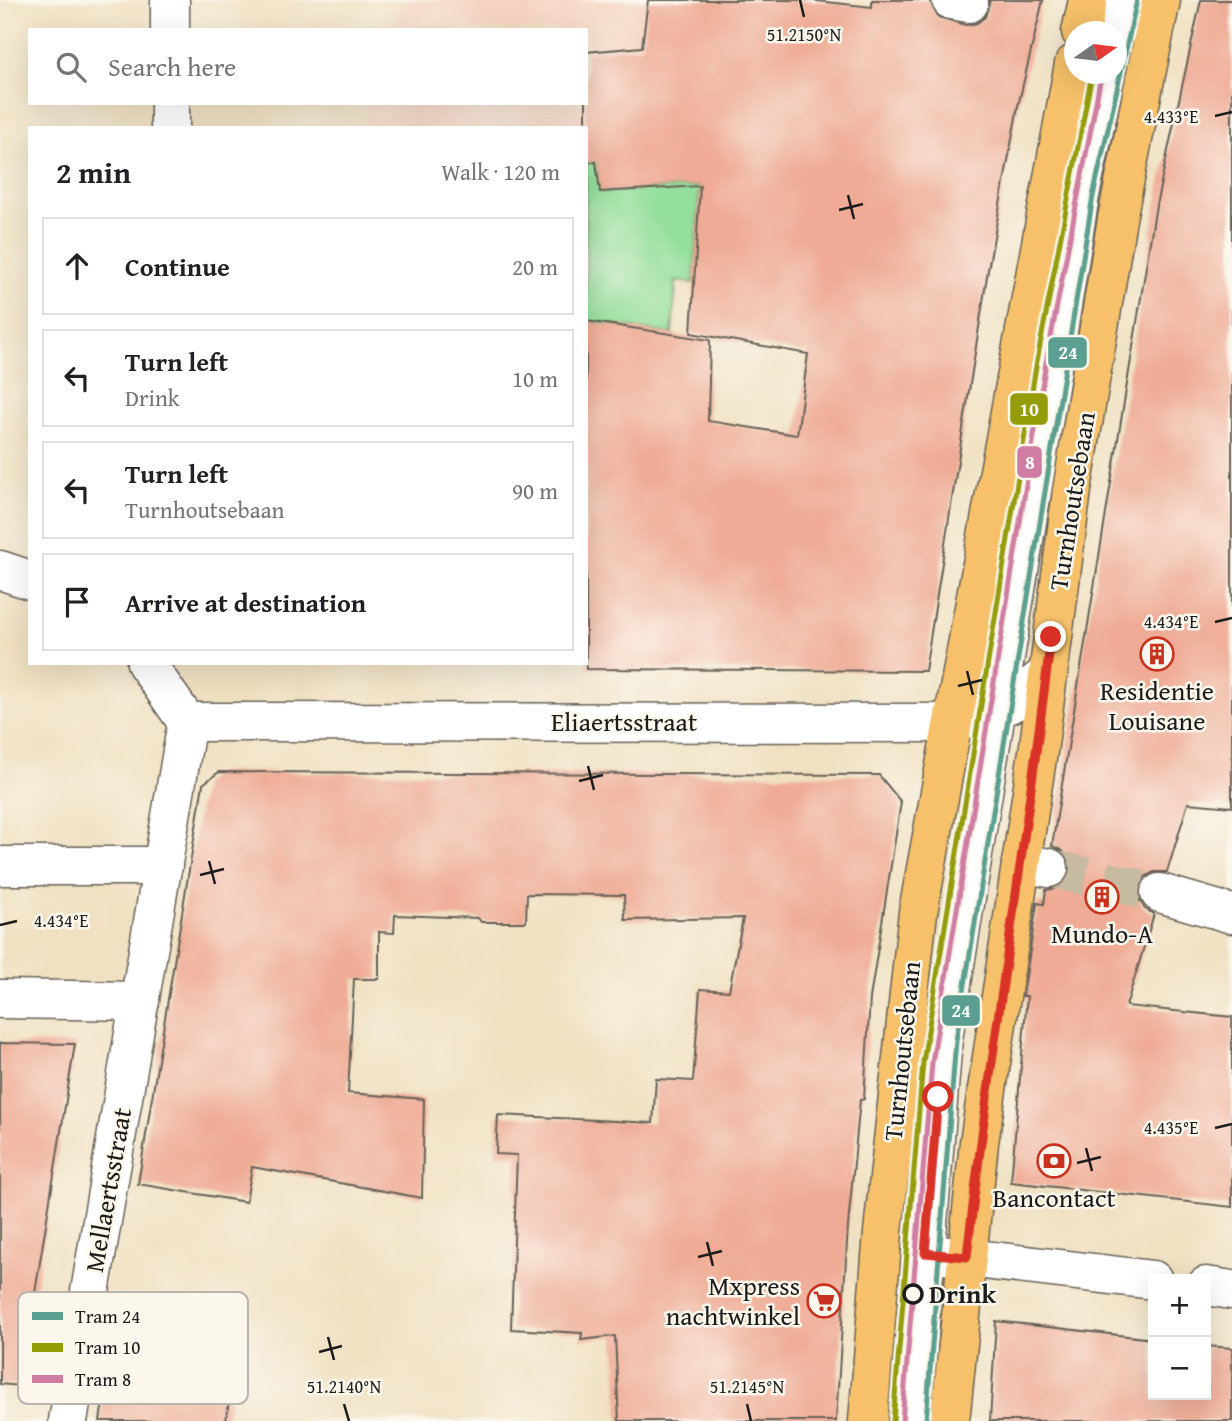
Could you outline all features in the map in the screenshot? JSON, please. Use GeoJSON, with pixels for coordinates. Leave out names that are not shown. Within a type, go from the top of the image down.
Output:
{"type":"FeatureCollection","features":[{"type":"Feature","properties":{"kind":"main road"},"geometry":{"type":"LineString","coordinates":[[1083,21],[1088,0]]}},
{"type":"Feature","properties":{"kind":"main road","name":"Turnhoutsebaan"},"geometry":{"type":"LineString","coordinates":[[950,1421],[979,1143],[1035,866],[1047,674],[1072,490],[1117,219],[1161,0]]}},
{"type":"Feature","properties":{"kind":"main road","name":"Turnhoutsebaan"},"geometry":{"type":"LineString","coordinates":[[868,1421],[882,1248],[915,936],[1070,84]]}},
{"type":"Feature","properties":{"kind":"street"},"geometry":{"type":"LineString","coordinates":[[170,0],[170,28]]}},
{"type":"Feature","properties":{"kind":"street"},"geometry":{"type":"LineString","coordinates":[[1118,21],[1123,0]]}},
{"type":"Feature","properties":{"kind":"street"},"geometry":{"type":"LineString","coordinates":[[912,1421],[943,1039],[1080,195],[1104,84]]}},
{"type":"Feature","properties":{"kind":"street"},"geometry":{"type":"LineString","coordinates":[[170,105],[170,126]]}},
{"type":"Feature","properties":{"kind":"street"},"geometry":{"type":"LineString","coordinates":[[0,570],[28,579]]}},
{"type":"Feature","properties":{"kind":"street"},"geometry":{"type":"LineString","coordinates":[[147,665],[187,722]]}},
{"type":"Feature","properties":{"kind":"street","name":"Eliaertsstraat"},"geometry":{"type":"LineString","coordinates":[[187,722],[954,723],[1010,704],[1047,674]]}},
{"type":"Feature","properties":{"kind":"street","name":"Mellaertsstraat"},"geometry":{"type":"LineString","coordinates":[[90,1292],[187,722]]}},
{"type":"Feature","properties":{"kind":"street"},"geometry":{"type":"LineString","coordinates":[[954,723],[989,748]]}},
{"type":"Feature","properties":{"kind":"street"},"geometry":{"type":"LineString","coordinates":[[0,866],[163,866]]}},
{"type":"Feature","properties":{"kind":"street"},"geometry":{"type":"LineString","coordinates":[[1160,893],[1232,914]]}},
{"type":"Feature","properties":{"kind":"street"},"geometry":{"type":"LineString","coordinates":[[0,999],[140,1001]]}},
{"type":"Feature","properties":{"kind":"street"},"geometry":{"type":"LineString","coordinates":[[882,1248],[1148,1279]]}},
{"type":"Feature","properties":{"kind":"street"},"geometry":{"type":"LineString","coordinates":[[1211,1287],[1232,1290]]}},
{"type":"Feature","properties":{"kind":"shaded area"},"geometry":{"type":"Polygon","coordinates":[[[408,0],[714,0],[700,153],[588,162],[588,126],[365,126],[365,105],[588,105],[588,28],[387,28],[408,0]]]}},
{"type":"Feature","properties":{"kind":"green space"},"geometry":{"type":"Polygon","coordinates":[[[588,162],[596,162],[601,192],[700,186],[694,283],[676,281],[672,334],[588,321],[588,162]]]}},
{"type":"Feature","properties":{"kind":"building"},"geometry":{"type":"Polygon","coordinates":[[[648,0],[807,0],[872,7],[872,0],[930,0],[938,17],[966,25],[977,23],[985,17],[990,0],[1043,0],[1018,106],[988,270],[925,671],[586,669],[588,321],[710,340],[708,421],[797,435],[808,354],[691,333],[700,186],[600,192],[596,162],[588,162],[588,52],[642,47],[648,0]]]}},
{"type":"Feature","properties":{"kind":"building"},"geometry":{"type":"Polygon","coordinates":[[[1201,0],[1232,0],[1232,807],[1188,803],[1167,872],[1154,872],[1145,877],[1139,886],[1139,899],[1145,909],[1154,914],[1126,1006],[1232,1017],[1232,1207],[1011,1182],[1027,996],[1023,996],[1037,903],[1044,904],[1046,890],[1065,883],[1070,872],[1069,860],[1063,851],[1052,846],[1156,205],[1201,0]]]}},
{"type":"Feature","properties":{"kind":"building"},"geometry":{"type":"Polygon","coordinates":[[[219,772],[879,775],[901,802],[870,998],[864,1099],[860,1100],[848,1226],[836,1421],[619,1421],[615,1336],[581,1340],[582,1333],[511,1329],[517,1155],[496,1154],[498,1115],[653,1123],[656,1079],[693,1081],[700,989],[729,991],[743,918],[625,920],[624,895],[527,894],[526,922],[481,922],[478,918],[395,915],[394,933],[379,932],[379,979],[354,979],[348,1093],[424,1099],[422,1198],[252,1167],[246,1202],[138,1184],[203,784],[219,772]]]}},
{"type":"Feature","properties":{"kind":"building"},"geometry":{"type":"Polygon","coordinates":[[[0,1043],[75,1044],[35,1292],[18,1292],[18,1386],[0,1384],[0,1043]]]}},
{"type":"Feature","properties":{"kind":"building"},"geometry":{"type":"Polygon","coordinates":[[[996,1321],[1148,1338],[1148,1400],[1211,1400],[1211,1346],[1232,1348],[1232,1421],[990,1421],[996,1321]]]}},
{"type":"Feature","properties":{"kind":"building"},"geometry":{"type":"Polygon","coordinates":[[[103,1404],[229,1404],[226,1421],[100,1421],[103,1404]]]}},
{"type":"Feature","properties":{"kind":"tunnel"},"geometry":{"type":"LineString","coordinates":[[1049,868],[1160,893]]}},
{"type":"Feature","properties":{"kind":"tram line","name":"24"},"geometry":{"type":"LineString","coordinates":[[926,1421],[956,1040],[1093,196],[1137,0]]}},
{"type":"Feature","properties":{"kind":"tram line","name":"10"},"geometry":{"type":"LineString","coordinates":[[893,1421],[923,1062],[1036,366],[1090,84]]}},
{"type":"Feature","properties":{"kind":"tram line","name":"8"},"geometry":{"type":"LineString","coordinates":[[902,1421],[932,1063],[1045,368],[1099,84]]}},
{"type":"Feature","properties":{"kind":"place","name":"Residentie Louisane"},"geometry":{"type":"Point","coordinates":[1157,654]}},
{"type":"Feature","properties":{"kind":"place","name":"Mundo-A"},"geometry":{"type":"Point","coordinates":[1102,897]}},
{"type":"Feature","properties":{"kind":"place","name":"Bancontact"},"geometry":{"type":"Point","coordinates":[1054,1161]}},
{"type":"Feature","properties":{"kind":"place","name":"Drink"},"geometry":{"type":"Point","coordinates":[913,1294]}},
{"type":"Feature","properties":{"kind":"place","name":"Mxpress nachtwinkel"},"geometry":{"type":"Point","coordinates":[824,1301]}},
{"type":"Feature","properties":{"kind":"route"},"geometry":{"type":"LineString","coordinates":[[938,1097],[925,1253],[967,1257],[979,1143],[1039,745],[1051,637]]}}]}
